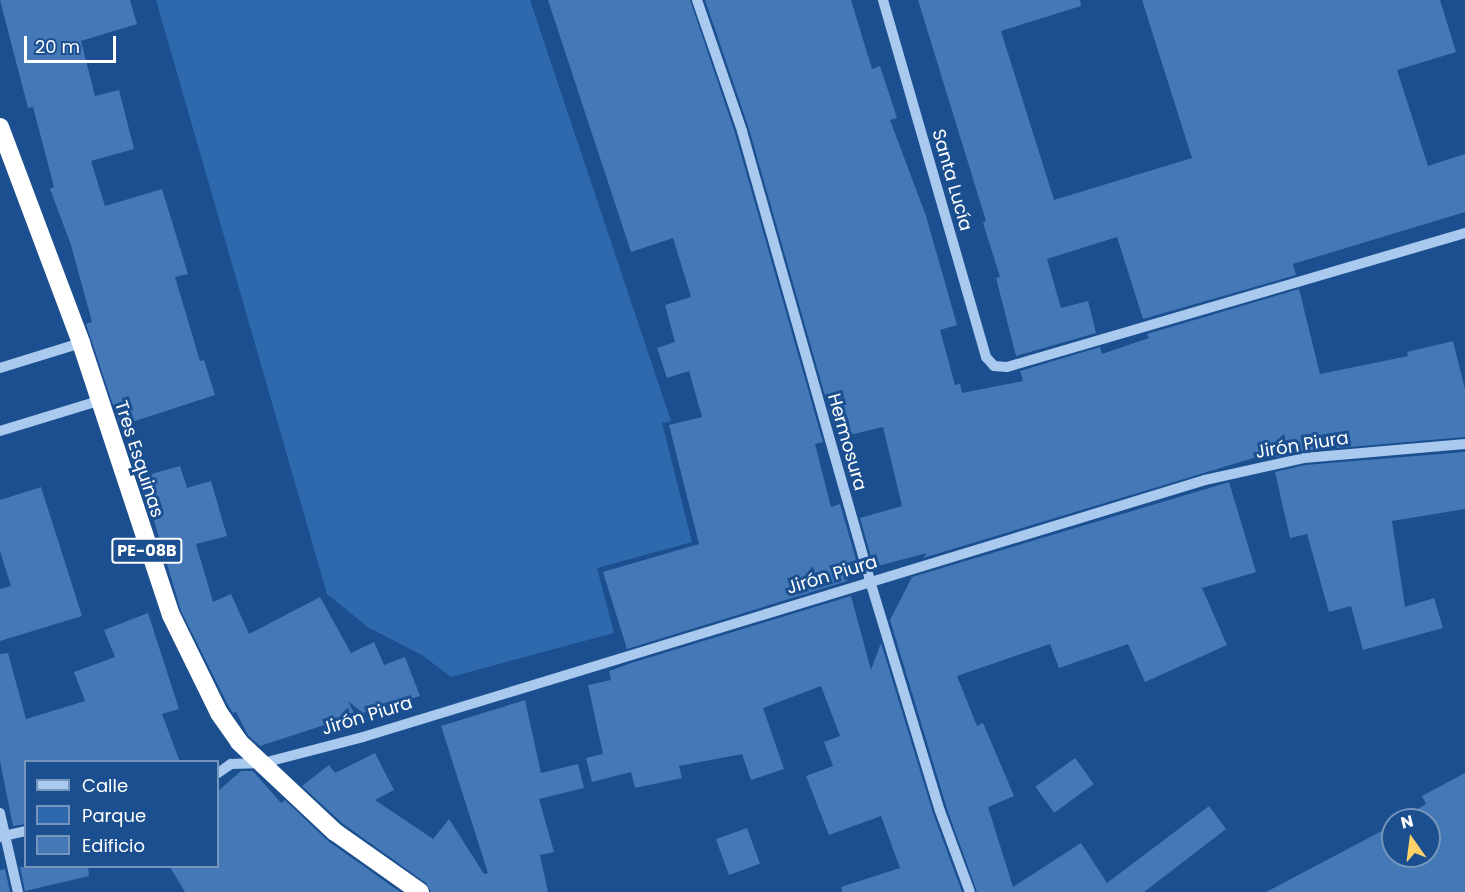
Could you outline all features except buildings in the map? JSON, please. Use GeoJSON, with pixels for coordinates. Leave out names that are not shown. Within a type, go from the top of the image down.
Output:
{"type":"FeatureCollection","features":[{"type":"Feature","properties":{"kind":"highway","name":"Tres Esquinas"},"geometry":{"type":"LineString","coordinates":[[0,127],[81,343],[98,401],[171,615],[219,713],[239,742],[334,832],[420,892]]}},
{"type":"Feature","properties":{"kind":"street","name":"Hermosura"},"geometry":{"type":"LineString","coordinates":[[697,0],[742,131],[870,581],[940,811],[970,892]]}},
{"type":"Feature","properties":{"kind":"street","name":"Santa Lucía"},"geometry":{"type":"LineString","coordinates":[[883,0],[986,357],[994,366],[1007,367],[1465,233]]}},
{"type":"Feature","properties":{"kind":"street"},"geometry":{"type":"LineString","coordinates":[[0,368],[81,343]]}},
{"type":"Feature","properties":{"kind":"street"},"geometry":{"type":"LineString","coordinates":[[0,431],[98,401]]}},
{"type":"Feature","properties":{"kind":"street","name":"Jirón Piura"},"geometry":{"type":"LineString","coordinates":[[219,772],[231,764],[263,763],[363,737],[1205,480],[1304,458],[1465,444]]}},
{"type":"Feature","properties":{"kind":"street"},"geometry":{"type":"LineString","coordinates":[[0,813],[3,837],[18,892]]}},
{"type":"Feature","properties":{"kind":"street"},"geometry":{"type":"LineString","coordinates":[[3,837],[24,832]]}},
{"type":"Feature","properties":{"kind":"green space"},"geometry":{"type":"Polygon","coordinates":[[[156,0],[530,0],[671,421],[662,423],[692,542],[597,568],[614,633],[451,677],[422,655],[369,628],[327,594],[156,0]]]}}]}
